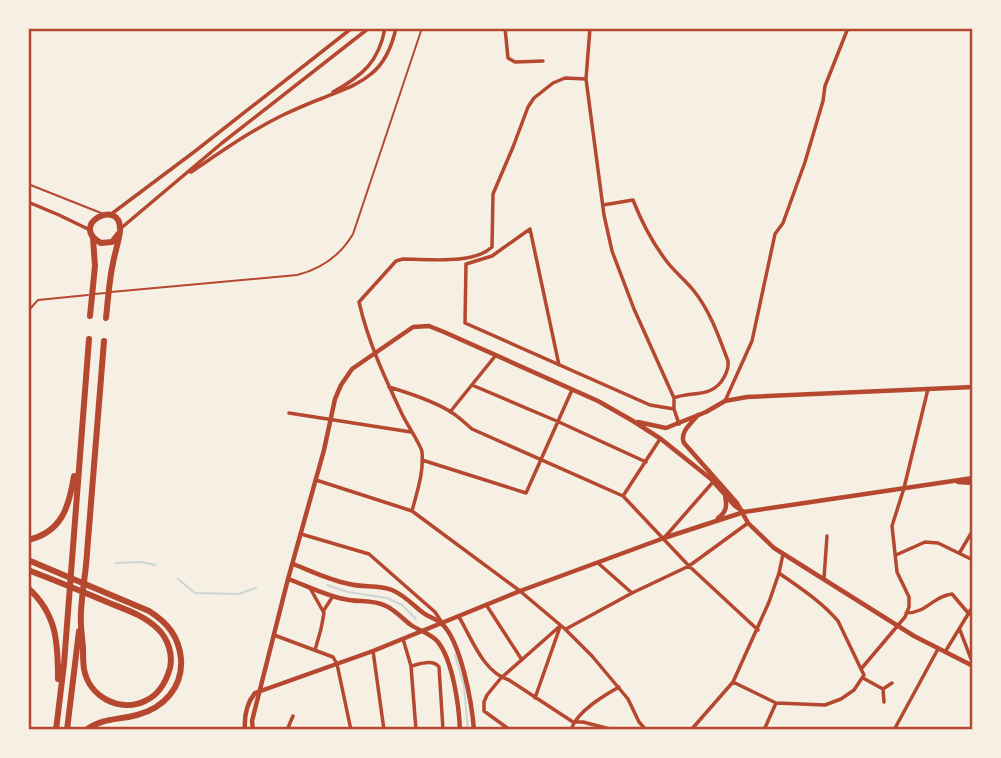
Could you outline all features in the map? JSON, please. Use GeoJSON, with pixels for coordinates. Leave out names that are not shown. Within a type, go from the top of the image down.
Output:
{"type":"FeatureCollection","features":[{"type":"Feature","properties":{"kind":"highway"},"geometry":{"type":"LineString","coordinates":[[90,316],[96,256],[91,226],[99,215],[108,214],[117,220],[120,231],[112,266],[106,318]]}},
{"type":"Feature","properties":{"kind":"highway"},"geometry":{"type":"LineString","coordinates":[[92,233],[98,242],[107,243],[114,240],[120,231]]}},
{"type":"Feature","properties":{"kind":"highway"},"geometry":{"type":"LineString","coordinates":[[56,730],[64,664],[89,340]]}},
{"type":"Feature","properties":{"kind":"highway"},"geometry":{"type":"LineString","coordinates":[[67,730],[87,560],[104,341]]}},
{"type":"Feature","properties":{"kind":"highway"},"geometry":{"type":"LineString","coordinates":[[28,540],[51,531],[63,514],[69,501],[80,443]]}},
{"type":"Feature","properties":{"kind":"highway"},"geometry":{"type":"LineString","coordinates":[[28,559],[149,611],[164,621],[176,638],[180,654],[180,674],[169,697],[147,712],[99,722],[86,730]]}},
{"type":"Feature","properties":{"kind":"highway"},"geometry":{"type":"LineString","coordinates":[[28,570],[130,612],[158,629],[168,646],[171,660],[162,687],[153,696],[140,703],[127,705],[113,703],[94,690],[84,669],[81,611]]}},
{"type":"Feature","properties":{"kind":"highway"},"geometry":{"type":"LineString","coordinates":[[28,588],[48,612],[58,640],[58,711]]}},
{"type":"Feature","properties":{"kind":"street"},"geometry":{"type":"LineString","coordinates":[[108,214],[194,152],[352,28]]}},
{"type":"Feature","properties":{"kind":"street"},"geometry":{"type":"LineString","coordinates":[[120,231],[222,143],[369,28]]}},
{"type":"Feature","properties":{"kind":"street"},"geometry":{"type":"LineString","coordinates":[[318,100],[367,69],[378,51],[384,28]]}},
{"type":"Feature","properties":{"kind":"street"},"geometry":{"type":"LineString","coordinates":[[178,181],[253,131],[281,116],[354,86],[368,77],[385,57],[396,28]]}},
{"type":"Feature","properties":{"kind":"street"},"geometry":{"type":"LineString","coordinates":[[505,28],[508,58],[515,62],[543,61]]}},
{"type":"Feature","properties":{"kind":"street"},"geometry":{"type":"LineString","coordinates":[[590,28],[586,79],[612,251],[634,309],[674,398],[679,424]]}},
{"type":"Feature","properties":{"kind":"street"},"geometry":{"type":"LineString","coordinates":[[725,401],[752,341],[775,234],[783,223],[805,162],[825,86],[848,28]]}},
{"type":"Feature","properties":{"kind":"street"},"geometry":{"type":"LineString","coordinates":[[412,511],[422,468],[421,448],[389,387],[365,327],[359,302],[396,261],[454,259],[489,250],[492,247],[493,194],[528,107],[534,97],[554,83],[565,78],[586,79]]}},
{"type":"Feature","properties":{"kind":"street"},"geometry":{"type":"LineString","coordinates":[[603,205],[634,200],[651,239],[694,291],[708,313],[726,354],[729,368],[714,389],[674,398]]}},
{"type":"Feature","properties":{"kind":"street"},"geometry":{"type":"LineString","coordinates":[[28,202],[92,233]]}},
{"type":"Feature","properties":{"kind":"street"},"geometry":{"type":"LineString","coordinates":[[559,365],[530,229],[492,256],[466,264],[466,323],[559,365],[650,405],[674,409]]}},
{"type":"Feature","properties":{"kind":"street"},"geometry":{"type":"LineString","coordinates":[[253,730],[252,721],[273,635],[337,395],[346,376],[361,362],[413,327],[423,325],[444,332],[598,401],[661,439],[744,512]]}},
{"type":"Feature","properties":{"kind":"street"},"geometry":{"type":"LineString","coordinates":[[450,412],[496,355]]}},
{"type":"Feature","properties":{"kind":"street"},"geometry":{"type":"LineString","coordinates":[[472,385],[646,462]]}},
{"type":"Feature","properties":{"kind":"street"},"geometry":{"type":"LineString","coordinates":[[389,387],[450,412],[472,429],[622,496],[690,566],[758,630]]}},
{"type":"Feature","properties":{"kind":"street"},"geometry":{"type":"LineString","coordinates":[[633,421],[666,428],[725,401],[757,396],[973,387]]}},
{"type":"Feature","properties":{"kind":"street"},"geometry":{"type":"LineString","coordinates":[[861,669],[898,626],[909,607],[909,597],[897,572],[892,526],[928,389]]}},
{"type":"Feature","properties":{"kind":"street"},"geometry":{"type":"LineString","coordinates":[[422,460],[526,493],[572,390]]}},
{"type":"Feature","properties":{"kind":"street"},"geometry":{"type":"LineString","coordinates":[[289,412],[411,432]]}},
{"type":"Feature","properties":{"kind":"street"},"geometry":{"type":"LineString","coordinates":[[698,415],[683,434],[684,443],[737,503],[748,523],[774,548],[898,626],[973,665]]}},
{"type":"Feature","properties":{"kind":"street"},"geometry":{"type":"LineString","coordinates":[[622,496],[661,439]]}},
{"type":"Feature","properties":{"kind":"street"},"geometry":{"type":"LineString","coordinates":[[315,479],[412,511],[520,591],[565,629],[619,687],[644,728],[637,730]]}},
{"type":"Feature","properties":{"kind":"street"},"geometry":{"type":"LineString","coordinates":[[245,730],[250,699],[260,691],[373,651],[520,591],[664,538],[744,512],[973,480]]}},
{"type":"Feature","properties":{"kind":"street"},"geometry":{"type":"LineString","coordinates":[[664,538],[713,482]]}},
{"type":"Feature","properties":{"kind":"street"},"geometry":{"type":"LineString","coordinates":[[712,522],[726,510],[725,494]]}},
{"type":"Feature","properties":{"kind":"street"},"geometry":{"type":"LineString","coordinates":[[565,629],[690,566],[748,523]]}},
{"type":"Feature","properties":{"kind":"street"},"geometry":{"type":"LineString","coordinates":[[960,553],[973,530]]}},
{"type":"Feature","properties":{"kind":"street"},"geometry":{"type":"LineString","coordinates":[[301,534],[369,554],[435,612],[458,650],[468,687],[474,730]]}},
{"type":"Feature","properties":{"kind":"street"},"geometry":{"type":"LineString","coordinates":[[824,578],[827,536]]}},
{"type":"Feature","properties":{"kind":"street"},"geometry":{"type":"LineString","coordinates":[[896,555],[925,542],[937,544],[973,560]]}},
{"type":"Feature","properties":{"kind":"street"},"geometry":{"type":"LineString","coordinates":[[691,730],[733,682],[758,630],[779,573],[783,554]]}},
{"type":"Feature","properties":{"kind":"street"},"geometry":{"type":"LineString","coordinates":[[598,563],[632,593]]}},
{"type":"Feature","properties":{"kind":"street"},"geometry":{"type":"LineString","coordinates":[[293,564],[346,584],[391,590],[442,624]]}},
{"type":"Feature","properties":{"kind":"street"},"geometry":{"type":"LineString","coordinates":[[733,682],[776,704],[825,705],[854,690],[864,676],[838,621],[817,599],[779,573]]}},
{"type":"Feature","properties":{"kind":"street"},"geometry":{"type":"LineString","coordinates":[[288,579],[333,596],[385,606],[437,640],[445,654],[456,692],[460,730]]}},
{"type":"Feature","properties":{"kind":"street"},"geometry":{"type":"LineString","coordinates":[[309,586],[324,610],[315,650]]}},
{"type":"Feature","properties":{"kind":"street"},"geometry":{"type":"LineString","coordinates":[[906,613],[921,611],[939,598],[952,594],[969,614]]}},
{"type":"Feature","properties":{"kind":"street"},"geometry":{"type":"LineString","coordinates":[[324,610],[333,596]]}},
{"type":"Feature","properties":{"kind":"street"},"geometry":{"type":"LineString","coordinates":[[487,606],[522,660]]}},
{"type":"Feature","properties":{"kind":"street"},"geometry":{"type":"LineString","coordinates":[[945,652],[973,606]]}},
{"type":"Feature","properties":{"kind":"street"},"geometry":{"type":"LineString","coordinates":[[459,617],[485,664],[501,678],[509,680],[573,722],[614,730]]}},
{"type":"Feature","properties":{"kind":"street"},"geometry":{"type":"LineString","coordinates":[[510,730],[484,711],[487,695],[501,678],[560,626]]}},
{"type":"Feature","properties":{"kind":"street"},"geometry":{"type":"LineString","coordinates":[[535,698],[560,626]]}},
{"type":"Feature","properties":{"kind":"street"},"geometry":{"type":"LineString","coordinates":[[960,628],[973,665]]}},
{"type":"Feature","properties":{"kind":"street"},"geometry":{"type":"LineString","coordinates":[[273,635],[332,657],[337,664],[351,730]]}},
{"type":"Feature","properties":{"kind":"street"},"geometry":{"type":"LineString","coordinates":[[403,639],[411,666],[416,730]]}},
{"type":"Feature","properties":{"kind":"street"},"geometry":{"type":"LineString","coordinates":[[894,730],[938,649]]}},
{"type":"Feature","properties":{"kind":"street"},"geometry":{"type":"LineString","coordinates":[[373,651],[384,730]]}},
{"type":"Feature","properties":{"kind":"street"},"geometry":{"type":"LineString","coordinates":[[411,666],[433,662],[439,667],[443,730]]}},
{"type":"Feature","properties":{"kind":"street"},"geometry":{"type":"LineString","coordinates":[[863,678],[883,689]]}},
{"type":"Feature","properties":{"kind":"street"},"geometry":{"type":"LineString","coordinates":[[883,689],[892,683]]}},
{"type":"Feature","properties":{"kind":"street"},"geometry":{"type":"LineString","coordinates":[[571,730],[573,722],[601,697],[619,687]]}},
{"type":"Feature","properties":{"kind":"street"},"geometry":{"type":"LineString","coordinates":[[883,689],[884,702]]}},
{"type":"Feature","properties":{"kind":"street"},"geometry":{"type":"LineString","coordinates":[[764,730],[776,704]]}},
{"type":"Feature","properties":{"kind":"street"},"geometry":{"type":"LineString","coordinates":[[287,730],[293,716]]}},
{"type":"Feature","properties":{"kind":"lane"},"geometry":{"type":"LineString","coordinates":[[28,311],[38,300],[297,275],[312,271],[335,256],[352,234],[422,28]]}},
{"type":"Feature","properties":{"kind":"lane"},"geometry":{"type":"LineString","coordinates":[[28,184],[108,214]]}},
{"type":"Feature","properties":{"kind":"waterway"},"geometry":{"type":"LineString","coordinates":[[116,563],[142,562],[155,565]]}},
{"type":"Feature","properties":{"kind":"waterway"},"geometry":{"type":"LineString","coordinates":[[178,579],[195,593],[239,594],[256,588]]}},
{"type":"Feature","properties":{"kind":"waterway"},"geometry":{"type":"LineString","coordinates":[[327,585],[348,592],[387,598],[402,605],[416,619]]}},
{"type":"Feature","properties":{"kind":"waterway"},"geometry":{"type":"LineString","coordinates":[[455,655],[464,686],[468,730]]}}]}
